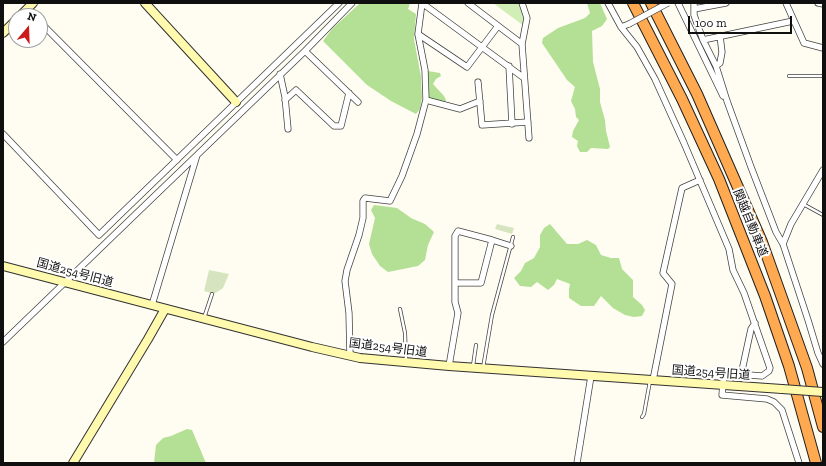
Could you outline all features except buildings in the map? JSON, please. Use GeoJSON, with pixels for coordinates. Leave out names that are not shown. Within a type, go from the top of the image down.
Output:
{"type":"FeatureCollection","features":[{"type":"Feature","properties":{"kind":"highway","name":"関越自動車道"},"geometry":{"type":"LineString","coordinates":[[633,3],[682,98],[719,180],[765,296],[789,366],[816,463]]}},
{"type":"Feature","properties":{"kind":"highway","name":"関越自動車道"},"geometry":{"type":"LineString","coordinates":[[651,3],[697,94],[762,242],[807,368],[823,427]]}},
{"type":"Feature","properties":{"kind":"street"},"geometry":{"type":"LineString","coordinates":[[145,3],[244,110]]}},
{"type":"Feature","properties":{"kind":"street"},"geometry":{"type":"LineString","coordinates":[[3,134],[99,235],[339,3]]}},
{"type":"Feature","properties":{"kind":"street"},"geometry":{"type":"LineString","coordinates":[[3,342],[244,110],[352,3]]}},
{"type":"Feature","properties":{"kind":"street"},"geometry":{"type":"LineString","coordinates":[[350,356],[349,313],[345,281],[363,218],[363,202],[365,198],[390,201],[402,176],[426,100],[425,70],[418,34],[422,3],[524,78]]}},
{"type":"Feature","properties":{"kind":"street"},"geometry":{"type":"LineString","coordinates":[[468,3],[522,44]]}},
{"type":"Feature","properties":{"kind":"street"},"geometry":{"type":"LineString","coordinates":[[522,3],[527,18],[522,44],[528,138]]}},
{"type":"Feature","properties":{"kind":"street"},"geometry":{"type":"LineString","coordinates":[[608,3],[621,27],[637,47],[655,79],[700,180],[729,249],[733,270],[744,293],[770,368],[769,371],[762,376],[724,373],[722,395],[767,399],[774,402],[782,410],[798,463]]}},
{"type":"Feature","properties":{"kind":"street"},"geometry":{"type":"LineString","coordinates":[[621,27],[668,3]]}},
{"type":"Feature","properties":{"kind":"street"},"geometry":{"type":"LineString","coordinates":[[678,3],[720,92],[727,101]]}},
{"type":"Feature","properties":{"kind":"street"},"geometry":{"type":"LineString","coordinates":[[726,3],[694,6],[694,15],[703,40],[716,66],[750,167],[776,232],[783,244],[818,353],[823,364]]}},
{"type":"Feature","properties":{"kind":"street"},"geometry":{"type":"LineString","coordinates":[[786,3],[804,44],[823,48]]}},
{"type":"Feature","properties":{"kind":"street"},"geometry":{"type":"LineString","coordinates":[[818,3],[823,4]]}},
{"type":"Feature","properties":{"kind":"street"},"geometry":{"type":"LineString","coordinates":[[703,40],[793,21]]}},
{"type":"Feature","properties":{"kind":"street"},"geometry":{"type":"LineString","coordinates":[[418,34],[467,67],[498,26]]}},
{"type":"Feature","properties":{"kind":"street"},"geometry":{"type":"LineString","coordinates":[[48,30],[177,160]]}},
{"type":"Feature","properties":{"kind":"street"},"geometry":{"type":"LineString","coordinates":[[716,66],[720,63],[722,52],[720,36]]}},
{"type":"Feature","properties":{"kind":"street"},"geometry":{"type":"LineString","coordinates":[[305,50],[358,102]]}},
{"type":"Feature","properties":{"kind":"street"},"geometry":{"type":"LineString","coordinates":[[509,66],[512,124]]}},
{"type":"Feature","properties":{"kind":"street"},"geometry":{"type":"LineString","coordinates":[[280,74],[285,100],[288,129]]}},
{"type":"Feature","properties":{"kind":"street"},"geometry":{"type":"LineString","coordinates":[[478,82],[482,125],[528,122]]}},
{"type":"Feature","properties":{"kind":"street"},"geometry":{"type":"LineString","coordinates":[[285,100],[296,90],[334,126],[341,126],[349,93]]}},
{"type":"Feature","properties":{"kind":"street"},"geometry":{"type":"LineString","coordinates":[[426,100],[460,109],[480,101]]}},
{"type":"Feature","properties":{"kind":"street"},"geometry":{"type":"LineString","coordinates":[[152,305],[197,155]]}},
{"type":"Feature","properties":{"kind":"street"},"geometry":{"type":"LineString","coordinates":[[783,244],[791,224],[823,170]]}},
{"type":"Feature","properties":{"kind":"street"},"geometry":{"type":"LineString","coordinates":[[651,380],[672,284],[663,273],[682,188],[700,180]]}},
{"type":"Feature","properties":{"kind":"street"},"geometry":{"type":"LineString","coordinates":[[449,366],[458,313],[455,302],[455,236],[458,231],[511,246]]}},
{"type":"Feature","properties":{"kind":"street"},"geometry":{"type":"LineString","coordinates":[[456,283],[481,284],[492,240]]}},
{"type":"Feature","properties":{"kind":"street","name":"国道254号旧道"},"geometry":{"type":"LineString","coordinates":[[3,266],[350,356],[406,363],[823,392]]}},
{"type":"Feature","properties":{"kind":"street"},"geometry":{"type":"LineString","coordinates":[[73,463],[148,339],[165,308]]}},
{"type":"Feature","properties":{"kind":"street"},"geometry":{"type":"LineString","coordinates":[[741,374],[751,329],[755,323]]}},
{"type":"Feature","properties":{"kind":"street"},"geometry":{"type":"LineString","coordinates":[[577,463],[591,376]]}},
{"type":"Feature","properties":{"kind":"lane"},"geometry":{"type":"LineString","coordinates":[[789,76],[823,76]]}},
{"type":"Feature","properties":{"kind":"lane"},"geometry":{"type":"LineString","coordinates":[[803,204],[823,216]]}},
{"type":"Feature","properties":{"kind":"lane"},"geometry":{"type":"LineString","coordinates":[[482,368],[492,315],[513,237]]}},
{"type":"Feature","properties":{"kind":"lane"},"geometry":{"type":"LineString","coordinates":[[204,319],[212,294]]}},
{"type":"Feature","properties":{"kind":"lane"},"geometry":{"type":"LineString","coordinates":[[400,309],[405,333],[406,363]]}},
{"type":"Feature","properties":{"kind":"lane"},"geometry":{"type":"LineString","coordinates":[[472,368],[476,345]]}},
{"type":"Feature","properties":{"kind":"lane"},"geometry":{"type":"LineString","coordinates":[[642,417],[644,414],[651,380]]}},
{"type":"Feature","properties":{"kind":"green space"},"geometry":{"type":"Polygon","coordinates":[[[360,3],[410,3],[408,9],[416,14],[414,39],[421,77],[422,98],[420,109],[416,114],[391,101],[367,85],[323,41],[332,29],[360,3]]]}},
{"type":"Feature","properties":{"kind":"green space"},"geometry":{"type":"Polygon","coordinates":[[[493,3],[519,3],[525,16],[524,26],[493,3]]]}},
{"type":"Feature","properties":{"kind":"green space"},"geometry":{"type":"Polygon","coordinates":[[[587,3],[600,3],[607,19],[602,26],[592,31],[593,62],[600,89],[600,102],[610,147],[608,149],[591,148],[587,152],[580,152],[577,146],[578,141],[572,137],[573,131],[579,120],[576,117],[575,109],[571,101],[575,87],[567,80],[542,43],[543,38],[558,28],[585,18],[590,13],[587,3]]]}},
{"type":"Feature","properties":{"kind":"green space"},"geometry":{"type":"Polygon","coordinates":[[[428,71],[440,73],[441,76],[436,79],[433,84],[444,96],[446,100],[445,103],[429,99],[428,71]]]}},
{"type":"Feature","properties":{"kind":"green space"},"geometry":{"type":"Polygon","coordinates":[[[374,205],[397,208],[411,218],[425,224],[434,232],[428,245],[425,260],[418,266],[388,272],[380,266],[372,254],[369,244],[375,218],[371,210],[374,205]]]}},
{"type":"Feature","properties":{"kind":"green space"},"geometry":{"type":"Polygon","coordinates":[[[497,224],[514,228],[512,234],[495,229],[497,224]]]}},
{"type":"Feature","properties":{"kind":"green space"},"geometry":{"type":"Polygon","coordinates":[[[550,224],[567,244],[578,244],[587,240],[596,245],[601,255],[611,258],[619,258],[622,269],[633,280],[633,297],[645,310],[642,316],[634,317],[625,315],[613,308],[601,296],[594,306],[581,306],[569,298],[570,284],[557,279],[554,285],[548,290],[537,282],[531,287],[520,286],[514,278],[521,271],[525,263],[534,258],[540,247],[540,235],[544,228],[550,224]]]}},
{"type":"Feature","properties":{"kind":"green space"},"geometry":{"type":"Polygon","coordinates":[[[209,270],[229,274],[223,288],[214,294],[204,291],[209,270]]]}},
{"type":"Feature","properties":{"kind":"green space"},"geometry":{"type":"Polygon","coordinates":[[[187,429],[192,430],[206,463],[154,463],[156,445],[163,438],[187,429]]]}}]}
